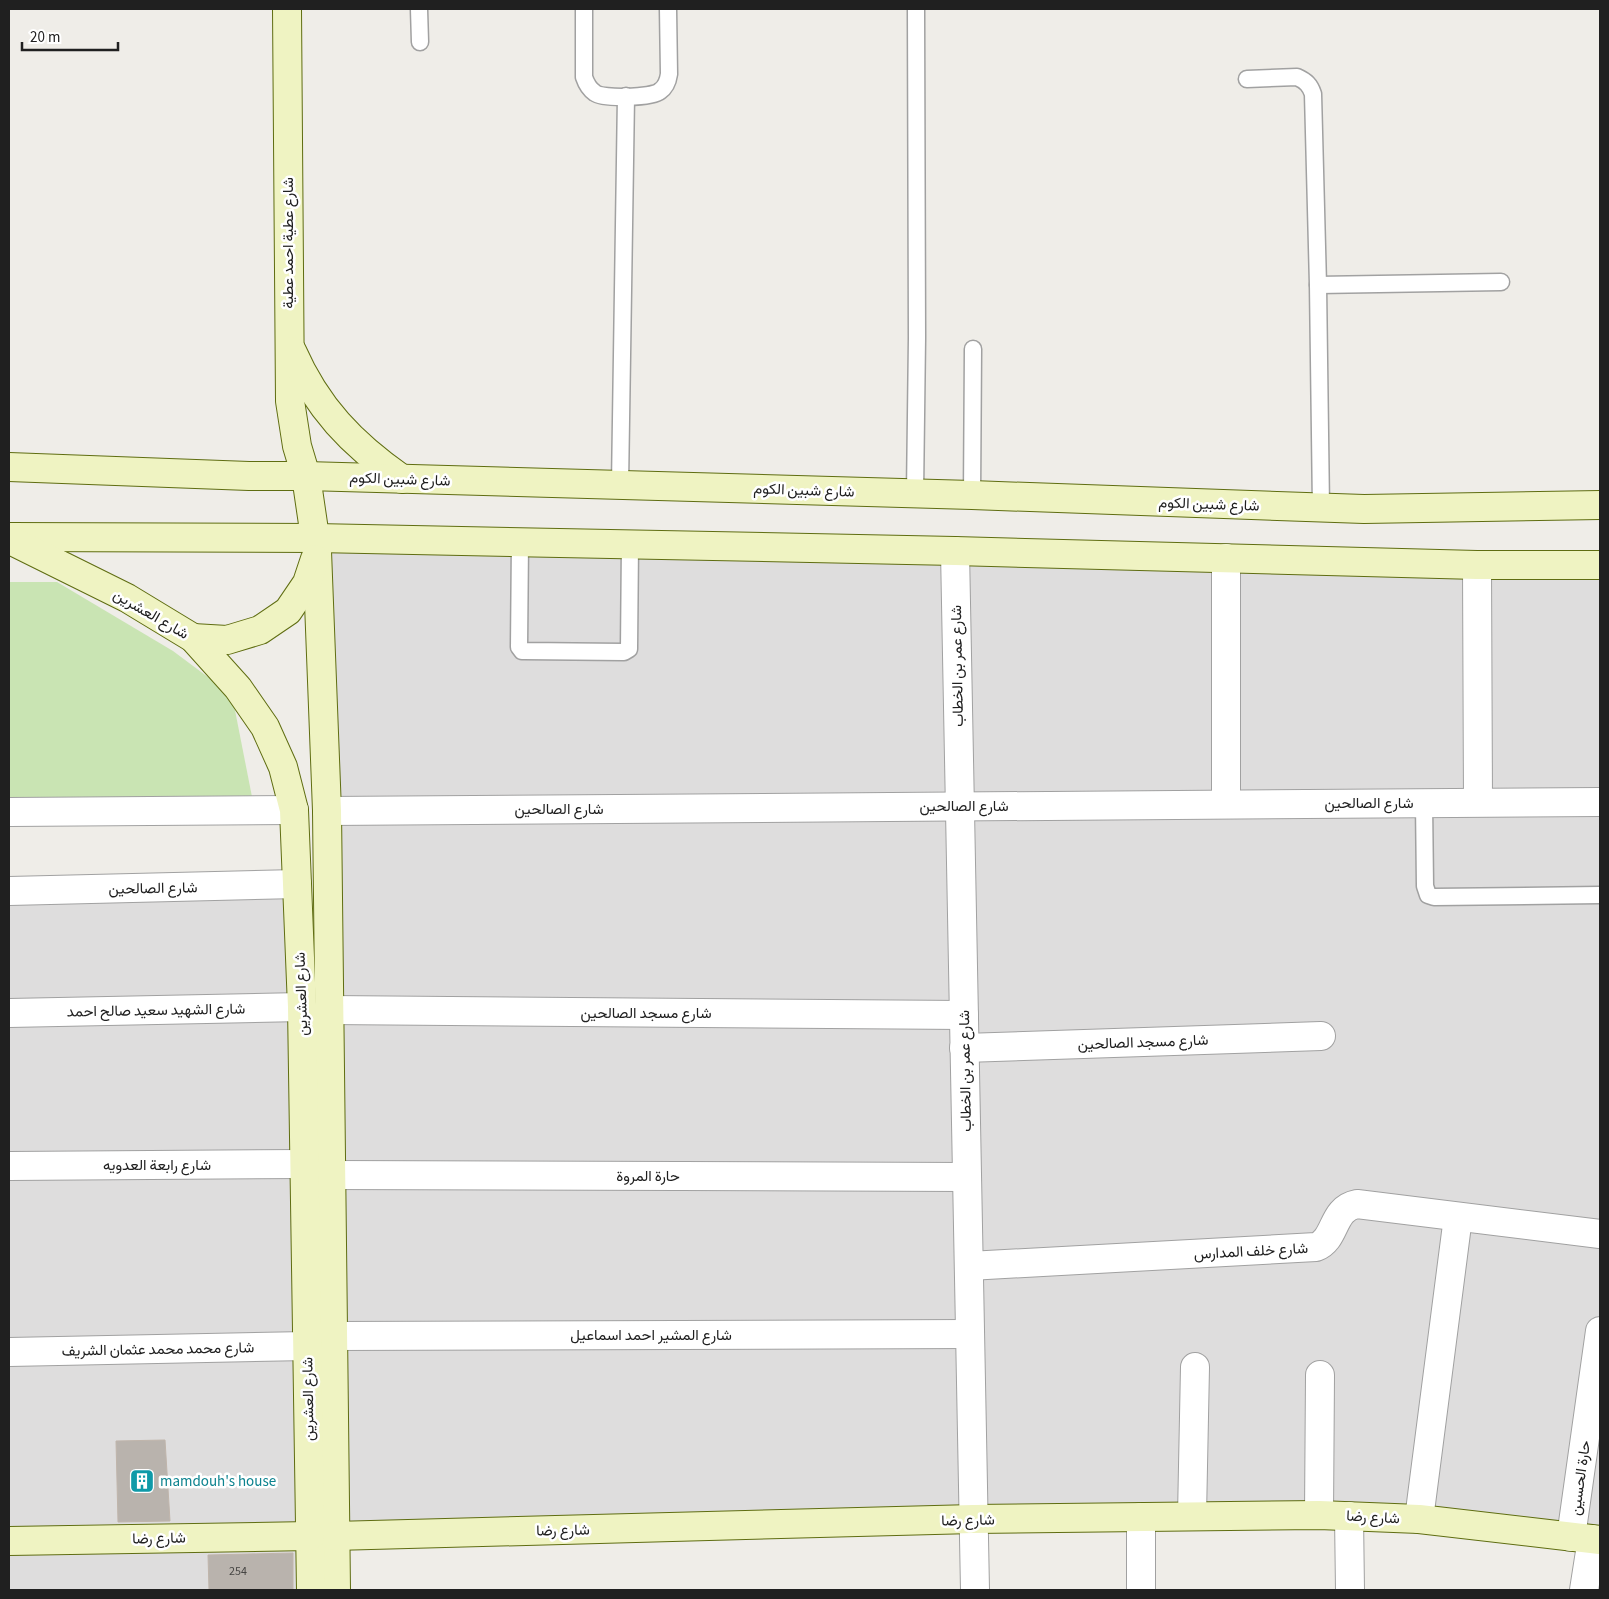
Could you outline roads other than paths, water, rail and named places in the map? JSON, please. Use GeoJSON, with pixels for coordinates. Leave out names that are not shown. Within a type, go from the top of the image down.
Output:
{"type":"FeatureCollection","features":[{"type":"Feature","properties":{"kind":"street","name":"شارع عطية احمد عطية"},"geometry":{"type":"LineString","coordinates":[[287,9],[290,401],[297,446],[306,476]]}},
{"type":"Feature","properties":{"kind":"street"},"geometry":{"type":"LineString","coordinates":[[289,344],[301,372],[316,397],[334,421],[355,443],[402,479]]}},
{"type":"Feature","properties":{"kind":"street","name":"شارع شبين الكوم"},"geometry":{"type":"LineString","coordinates":[[9,467],[249,476],[915,493],[1321,508],[1600,505]]}},
{"type":"Feature","properties":{"kind":"street","name":"شارع العشرين"},"geometry":{"type":"LineString","coordinates":[[306,476],[317,544],[327,811],[332,1336],[322,1536],[311,1590]]}},
{"type":"Feature","properties":{"kind":"street"},"geometry":{"type":"LineString","coordinates":[[9,538],[317,544],[520,542],[1477,565],[1600,565]]}},
{"type":"Feature","properties":{"kind":"street","name":"شارع العشرين"},"geometry":{"type":"LineString","coordinates":[[9,538],[127,598],[193,638],[238,688],[265,727],[284,767],[294,810],[302,1007],[307,1346],[322,1536],[336,1590]]}},
{"type":"Feature","properties":{"kind":"street"},"geometry":{"type":"LineString","coordinates":[[193,638],[227,640],[260,630],[288,611],[307,583],[317,544]]}},
{"type":"Feature","properties":{"kind":"street","name":"شارع عمر بن الخطاب"},"geometry":{"type":"LineString","coordinates":[[955,551],[975,1590]]}},
{"type":"Feature","properties":{"kind":"street"},"geometry":{"type":"LineString","coordinates":[[1226,558],[1226,804]]}},
{"type":"Feature","properties":{"kind":"street"},"geometry":{"type":"LineString","coordinates":[[1477,565],[1478,802]]}},
{"type":"Feature","properties":{"kind":"street","name":"شارع الصالحين"},"geometry":{"type":"LineString","coordinates":[[327,811],[1600,802]]}},
{"type":"Feature","properties":{"kind":"street"},"geometry":{"type":"LineString","coordinates":[[9,812],[294,810]]}},
{"type":"Feature","properties":{"kind":"street","name":"شارع الصالحين"},"geometry":{"type":"LineString","coordinates":[[9,891],[297,884]]}},
{"type":"Feature","properties":{"kind":"street","name":"شارع الشهيد سعيد صالح احمد"},"geometry":{"type":"LineString","coordinates":[[9,1013],[302,1007]]}},
{"type":"Feature","properties":{"kind":"street","name":"شارع مسجد الصالحين"},"geometry":{"type":"LineString","coordinates":[[329,1010],[964,1015]]}},
{"type":"Feature","properties":{"kind":"street","name":"شارع مسجد الصالحين"},"geometry":{"type":"LineString","coordinates":[[964,1048],[1321,1036]]}},
{"type":"Feature","properties":{"kind":"street","name":"شارع رابعة العدويه"},"geometry":{"type":"LineString","coordinates":[[9,1166],[304,1164]]}},
{"type":"Feature","properties":{"kind":"street","name":"حارة المروة"},"geometry":{"type":"LineString","coordinates":[[330,1176],[967,1177]]}},
{"type":"Feature","properties":{"kind":"street","name":"شارع خلف المدارس"},"geometry":{"type":"LineString","coordinates":[[969,1266],[1316,1247],[1325,1241],[1340,1213],[1345,1208],[1358,1204],[1600,1234]]}},
{"type":"Feature","properties":{"kind":"street"},"geometry":{"type":"LineString","coordinates":[[1419,1519],[1458,1217]]}},
{"type":"Feature","properties":{"kind":"street","name":"حارة الحسين"},"geometry":{"type":"LineString","coordinates":[[1584,1590],[1600,1331]]}},
{"type":"Feature","properties":{"kind":"street","name":"شارع المشير احمد اسماعيل"},"geometry":{"type":"LineString","coordinates":[[332,1336],[970,1334]]}},
{"type":"Feature","properties":{"kind":"street","name":"شارع محمد محمد عثمان الشريف"},"geometry":{"type":"LineString","coordinates":[[9,1352],[307,1346]]}},
{"type":"Feature","properties":{"kind":"street"},"geometry":{"type":"LineString","coordinates":[[1192,1516],[1195,1367]]}},
{"type":"Feature","properties":{"kind":"street"},"geometry":{"type":"LineString","coordinates":[[1319,1515],[1320,1375]]}},
{"type":"Feature","properties":{"kind":"street","name":"شارع رضا"},"geometry":{"type":"LineString","coordinates":[[9,1541],[322,1536],[973,1519],[1319,1515],[1419,1519],[1588,1538]]}},
{"type":"Feature","properties":{"kind":"street"},"geometry":{"type":"LineString","coordinates":[[1349,1516],[1350,1590]]}},
{"type":"Feature","properties":{"kind":"street"},"geometry":{"type":"LineString","coordinates":[[1140,1517],[1141,1590]]}},
{"type":"Feature","properties":{"kind":"lane"},"geometry":{"type":"LineString","coordinates":[[419,9],[420,42]]}},
{"type":"Feature","properties":{"kind":"lane"},"geometry":{"type":"LineString","coordinates":[[584,9],[584,77],[587,85],[593,92],[601,96],[653,95],[661,91],[667,84],[669,74],[668,9]]}},
{"type":"Feature","properties":{"kind":"lane"},"geometry":{"type":"LineString","coordinates":[[915,493],[918,338],[916,9]]}},
{"type":"Feature","properties":{"kind":"lane"},"geometry":{"type":"LineString","coordinates":[[1247,79],[1298,77],[1305,80],[1313,94],[1321,508]]}},
{"type":"Feature","properties":{"kind":"lane"},"geometry":{"type":"LineString","coordinates":[[620,485],[626,96]]}},
{"type":"Feature","properties":{"kind":"lane"},"geometry":{"type":"LineString","coordinates":[[1318,285],[1501,282]]}},
{"type":"Feature","properties":{"kind":"lane"},"geometry":{"type":"LineString","coordinates":[[972,495],[973,349]]}},
{"type":"Feature","properties":{"kind":"lane"},"geometry":{"type":"LineString","coordinates":[[520,542],[519,647],[524,652],[624,652],[629,649],[630,544]]}},
{"type":"Feature","properties":{"kind":"lane"},"geometry":{"type":"LineString","coordinates":[[1424,803],[1425,886],[1428,895],[1434,897],[1600,895]]}},
{"type":"Feature","properties":{"kind":"place","name":"mamdouh's house"},"geometry":{"type":"Point","coordinates":[142,1481]}}]}
